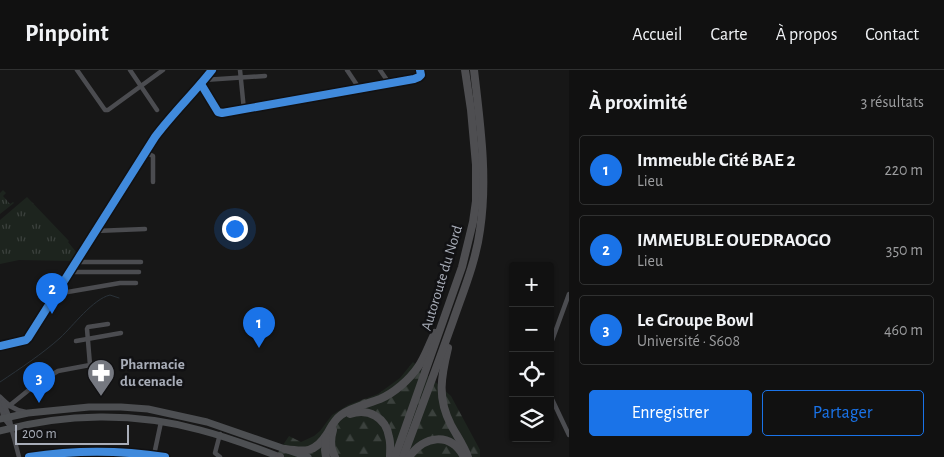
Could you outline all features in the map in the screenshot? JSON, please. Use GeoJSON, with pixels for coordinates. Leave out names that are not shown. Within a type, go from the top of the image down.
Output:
{"type":"FeatureCollection","features":[{"type":"Feature","properties":{"kind":"highway","name":"Autoroute du Nord"},"geometry":{"type":"LineString","coordinates":[[395,457],[462,267],[473,222],[476,200],[476,165],[465,70]]}},
{"type":"Feature","properties":{"kind":"highway","name":"Autoroute du Nord"},"geometry":{"type":"LineString","coordinates":[[403,457],[471,269],[480,233],[484,198],[483,164],[474,70]]}},
{"type":"Feature","properties":{"kind":"highway"},"geometry":{"type":"LineString","coordinates":[[285,449],[303,451],[318,446],[339,417],[348,411],[382,398],[410,376],[418,366],[447,309]]}},
{"type":"Feature","properties":{"kind":"highway"},"geometry":{"type":"LineString","coordinates":[[455,315],[442,370],[441,393],[444,410],[468,457]]}},
{"type":"Feature","properties":{"kind":"highway"},"geometry":{"type":"LineString","coordinates":[[335,457],[332,452],[331,442],[334,427],[344,416],[360,412],[371,414],[384,424],[390,438],[390,457]]}},
{"type":"Feature","properties":{"kind":"highway"},"geometry":{"type":"LineString","coordinates":[[326,457],[327,435]]}},
{"type":"Feature","properties":{"kind":"highway"},"geometry":{"type":"LineString","coordinates":[[410,457],[426,441],[436,439],[446,441],[455,446],[464,457]]}},
{"type":"Feature","properties":{"kind":"main road"},"geometry":{"type":"LineString","coordinates":[[5,418],[28,413],[81,407],[148,409],[222,426],[308,457]]}},
{"type":"Feature","properties":{"kind":"main road"},"geometry":{"type":"LineString","coordinates":[[0,430],[56,419],[117,417],[188,426],[280,457]]}},
{"type":"Feature","properties":{"kind":"street"},"geometry":{"type":"LineString","coordinates":[[77,70],[105,110],[108,110],[164,70]]}},
{"type":"Feature","properties":{"kind":"street"},"geometry":{"type":"LineString","coordinates":[[130,70],[157,110]]}},
{"type":"Feature","properties":{"kind":"street"},"geometry":{"type":"LineString","coordinates":[[0,346],[27,339],[145,152],[169,118],[212,70]]}},
{"type":"Feature","properties":{"kind":"street"},"geometry":{"type":"LineString","coordinates":[[240,70],[244,110]]}},
{"type":"Feature","properties":{"kind":"street"},"geometry":{"type":"LineString","coordinates":[[346,70],[359,88]]}},
{"type":"Feature","properties":{"kind":"street"},"geometry":{"type":"LineString","coordinates":[[380,70],[389,83]]}},
{"type":"Feature","properties":{"kind":"street"},"geometry":{"type":"LineString","coordinates":[[202,82],[219,113],[419,77],[421,74],[420,70]]}},
{"type":"Feature","properties":{"kind":"street"},"geometry":{"type":"LineString","coordinates":[[202,82],[265,76]]}},
{"type":"Feature","properties":{"kind":"street"},"geometry":{"type":"LineString","coordinates":[[145,152],[153,156],[153,182]]}},
{"type":"Feature","properties":{"kind":"street"},"geometry":{"type":"LineString","coordinates":[[95,231],[145,229]]}},
{"type":"Feature","properties":{"kind":"street"},"geometry":{"type":"LineString","coordinates":[[75,262],[141,262]]}},
{"type":"Feature","properties":{"kind":"street"},"geometry":{"type":"LineString","coordinates":[[69,272],[139,272]]}},
{"type":"Feature","properties":{"kind":"street"},"geometry":{"type":"LineString","coordinates":[[56,294],[120,283],[136,283]]}},
{"type":"Feature","properties":{"kind":"street"},"geometry":{"type":"LineString","coordinates":[[554,335],[569,294]]}},
{"type":"Feature","properties":{"kind":"street"},"geometry":{"type":"LineString","coordinates":[[9,406],[35,385],[58,371],[90,365],[86,329],[88,327],[108,324]]}},
{"type":"Feature","properties":{"kind":"street"},"geometry":{"type":"LineString","coordinates":[[76,341],[121,333]]}},
{"type":"Feature","properties":{"kind":"street"},"geometry":{"type":"LineString","coordinates":[[0,397],[9,406],[28,413]]}},
{"type":"Feature","properties":{"kind":"street"},"geometry":{"type":"LineString","coordinates":[[0,397],[5,418],[11,427],[19,457]]}},
{"type":"Feature","properties":{"kind":"street"},"geometry":{"type":"LineString","coordinates":[[551,397],[569,435]]}},
{"type":"Feature","properties":{"kind":"street"},"geometry":{"type":"LineString","coordinates":[[188,426],[189,417]]}},
{"type":"Feature","properties":{"kind":"street"},"geometry":{"type":"LineString","coordinates":[[154,455],[161,422]]}},
{"type":"Feature","properties":{"kind":"street"},"geometry":{"type":"LineString","coordinates":[[220,457],[215,455],[222,426]]}},
{"type":"Feature","properties":{"kind":"street"},"geometry":{"type":"LineString","coordinates":[[29,457],[85,451],[165,457]]}},
{"type":"Feature","properties":{"kind":"street"},"geometry":{"type":"LineString","coordinates":[[85,451],[85,457]]}},
{"type":"Feature","properties":{"kind":"green space"},"geometry":{"type":"Polygon","coordinates":[[[3,190],[6,193],[3,196],[10,204],[14,203],[0,214],[0,193],[3,190]]]}},
{"type":"Feature","properties":{"kind":"green space"},"geometry":{"type":"Polygon","coordinates":[[[27,197],[69,241],[77,253],[72,261],[19,260],[0,264],[0,220],[27,197]]]}},
{"type":"Feature","properties":{"kind":"green space"},"geometry":{"type":"Polygon","coordinates":[[[413,362],[451,396],[480,450],[480,457],[275,457],[289,436],[301,442],[314,436],[332,415],[348,405],[378,394],[400,378],[413,362]]]}},
{"type":"Feature","properties":{"kind":"waterway"},"geometry":{"type":"LineString","coordinates":[[0,382],[53,344],[97,302],[110,295],[119,298]]}},
{"type":"Feature","properties":{"kind":"cycle path"},"geometry":{"type":"LineString","coordinates":[[0,346],[28,338],[155,137],[212,70]]}},
{"type":"Feature","properties":{"kind":"cycle path"},"geometry":{"type":"LineString","coordinates":[[201,84],[218,112],[222,113],[414,79],[421,75],[420,70]]}},
{"type":"Feature","properties":{"kind":"cycle path"},"geometry":{"type":"LineString","coordinates":[[29,457],[97,452],[165,457]]}},
{"type":"Feature","properties":{"kind":"place","name":"IMMEUBLE OUEDRAOGO"},"geometry":{"type":"Point","coordinates":[52,314]}},
{"type":"Feature","properties":{"kind":"place","name":"Immeuble Cité BAE 2"},"geometry":{"type":"Point","coordinates":[259,348]}},
{"type":"Feature","properties":{"kind":"place","name":"Pharmacie du cenacle"},"geometry":{"type":"Point","coordinates":[101,397]}},
{"type":"Feature","properties":{"kind":"place","name":"Le Groupe Bowl"},"geometry":{"type":"Point","coordinates":[39,403]}}]}
